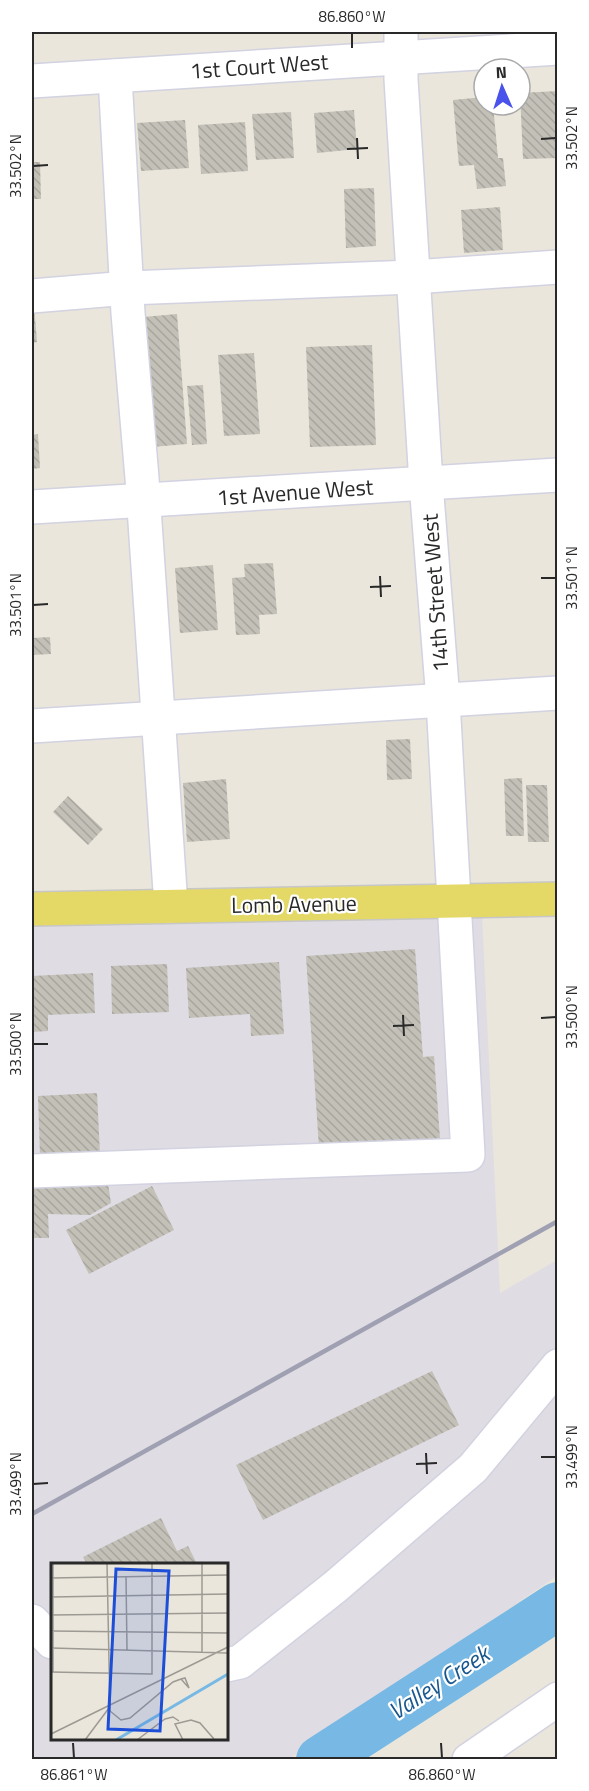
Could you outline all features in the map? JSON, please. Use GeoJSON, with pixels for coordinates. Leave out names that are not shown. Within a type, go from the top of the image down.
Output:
{"type":"FeatureCollection","features":[{"type":"Feature","properties":{"kind":"main road","name":"Lomb Avenue"},"geometry":{"type":"LineString","coordinates":[[32,909],[558,899]]}},
{"type":"Feature","properties":{"kind":"street","name":"1st Court West"},"geometry":{"type":"LineString","coordinates":[[32,81],[115,76],[401,44],[558,48]]}},
{"type":"Feature","properties":{"kind":"street","name":"14th Street West"},"geometry":{"type":"LineString","coordinates":[[32,1171],[468,1155],[443,700],[426,483],[401,44]]}},
{"type":"Feature","properties":{"kind":"street"},"geometry":{"type":"LineString","coordinates":[[115,76],[128,314],[142,478],[171,906]]}},
{"type":"Feature","properties":{"kind":"street"},"geometry":{"type":"LineString","coordinates":[[32,296],[128,288],[413,278],[558,267]]}},
{"type":"Feature","properties":{"kind":"street","name":"1st Avenue West"},"geometry":{"type":"LineString","coordinates":[[32,507],[558,475]]}},
{"type":"Feature","properties":{"kind":"street"},"geometry":{"type":"LineString","coordinates":[[32,726],[558,693]]}},
{"type":"Feature","properties":{"kind":"street"},"geometry":{"type":"LineString","coordinates":[[228,1665],[240,1662],[335,1587],[472,1468],[558,1366]]}},
{"type":"Feature","properties":{"kind":"street"},"geometry":{"type":"LineString","coordinates":[[32,1621],[51,1641]]}},
{"type":"Feature","properties":{"kind":"street"},"geometry":{"type":"LineString","coordinates":[[469,1760],[558,1699]]}},
{"type":"Feature","properties":{"kind":"shaded area"},"geometry":{"type":"Polygon","coordinates":[[[482,915],[500,1293],[557,1260],[557,1576],[289,1759],[32,1759],[32,926],[482,915]]]}},
{"type":"Feature","properties":{"kind":"building"},"geometry":{"type":"Polygon","coordinates":[[[558,91],[558,158],[523,159],[521,117],[532,117],[532,92],[558,91]]]}},
{"type":"Feature","properties":{"kind":"building"},"geometry":{"type":"Polygon","coordinates":[[[472,98],[472,117],[494,117],[498,158],[503,158],[506,186],[477,189],[474,165],[459,166],[453,100],[472,98]]]}},
{"type":"Feature","properties":{"kind":"building"},"geometry":{"type":"Polygon","coordinates":[[[354,110],[357,149],[317,153],[314,113],[354,110]]]}},
{"type":"Feature","properties":{"kind":"building"},"geometry":{"type":"Polygon","coordinates":[[[291,112],[294,158],[256,160],[252,114],[291,112]]]}},
{"type":"Feature","properties":{"kind":"building"},"geometry":{"type":"Polygon","coordinates":[[[185,120],[189,168],[141,171],[137,123],[185,120]]]}},
{"type":"Feature","properties":{"kind":"building"},"geometry":{"type":"Polygon","coordinates":[[[245,122],[248,171],[201,174],[198,125],[245,122]]]}},
{"type":"Feature","properties":{"kind":"building"},"geometry":{"type":"Polygon","coordinates":[[[32,162],[40,162],[41,199],[32,199],[32,162]]]}},
{"type":"Feature","properties":{"kind":"building"},"geometry":{"type":"Polygon","coordinates":[[[374,188],[376,246],[346,248],[344,189],[374,188]]]}},
{"type":"Feature","properties":{"kind":"building"},"geometry":{"type":"Polygon","coordinates":[[[500,207],[503,250],[464,253],[461,210],[500,207]]]}},
{"type":"Feature","properties":{"kind":"building"},"geometry":{"type":"Polygon","coordinates":[[[32,305],[34,305],[37,342],[32,343],[32,305]]]}},
{"type":"Feature","properties":{"kind":"building"},"geometry":{"type":"Polygon","coordinates":[[[177,314],[187,444],[152,447],[143,317],[177,314]]]}},
{"type":"Feature","properties":{"kind":"building"},"geometry":{"type":"Polygon","coordinates":[[[372,345],[376,445],[310,447],[306,347],[372,345]]]}},
{"type":"Feature","properties":{"kind":"building"},"geometry":{"type":"Polygon","coordinates":[[[254,353],[260,434],[224,436],[218,355],[254,353]]]}},
{"type":"Feature","properties":{"kind":"building"},"geometry":{"type":"Polygon","coordinates":[[[203,385],[207,444],[192,445],[187,386],[203,385]]]}},
{"type":"Feature","properties":{"kind":"building"},"geometry":{"type":"Polygon","coordinates":[[[38,434],[40,468],[32,469],[32,435],[38,434]]]}},
{"type":"Feature","properties":{"kind":"building"},"geometry":{"type":"Polygon","coordinates":[[[273,563],[277,614],[259,615],[260,634],[236,635],[232,578],[245,577],[244,564],[273,563]]]}},
{"type":"Feature","properties":{"kind":"building"},"geometry":{"type":"Polygon","coordinates":[[[213,565],[218,630],[180,633],[175,568],[213,565]]]}},
{"type":"Feature","properties":{"kind":"building"},"geometry":{"type":"Polygon","coordinates":[[[50,637],[51,654],[32,655],[32,638],[50,637]]]}},
{"type":"Feature","properties":{"kind":"building"},"geometry":{"type":"Polygon","coordinates":[[[410,739],[412,779],[387,780],[386,740],[410,739]]]}},
{"type":"Feature","properties":{"kind":"building"},"geometry":{"type":"Polygon","coordinates":[[[522,778],[524,836],[506,836],[504,779],[522,778]]]}},
{"type":"Feature","properties":{"kind":"building"},"geometry":{"type":"Polygon","coordinates":[[[226,779],[230,839],[187,842],[183,783],[226,779]]]}},
{"type":"Feature","properties":{"kind":"building"},"geometry":{"type":"Polygon","coordinates":[[[526,785],[547,785],[549,842],[528,842],[526,785]]]}},
{"type":"Feature","properties":{"kind":"building"},"geometry":{"type":"Polygon","coordinates":[[[68,796],[103,829],[88,845],[53,812],[68,796]]]}},
{"type":"Feature","properties":{"kind":"building"},"geometry":{"type":"Polygon","coordinates":[[[415,949],[423,1057],[434,1056],[440,1139],[319,1147],[306,956],[415,949]]]}},
{"type":"Feature","properties":{"kind":"building"},"geometry":{"type":"Polygon","coordinates":[[[279,962],[284,1034],[251,1036],[250,1014],[189,1018],[186,968],[279,962]]]}},
{"type":"Feature","properties":{"kind":"building"},"geometry":{"type":"Polygon","coordinates":[[[167,964],[169,1012],[112,1014],[111,966],[167,964]]]}},
{"type":"Feature","properties":{"kind":"building"},"geometry":{"type":"Polygon","coordinates":[[[93,973],[95,1013],[48,1015],[48,1031],[32,1032],[32,976],[93,973]]]}},
{"type":"Feature","properties":{"kind":"building"},"geometry":{"type":"Polygon","coordinates":[[[97,1093],[100,1154],[40,1156],[38,1096],[97,1093]]]}},
{"type":"Feature","properties":{"kind":"building"},"geometry":{"type":"Polygon","coordinates":[[[107,1177],[111,1203],[90,1215],[48,1214],[49,1238],[32,1238],[32,1179],[107,1177]]]}},
{"type":"Feature","properties":{"kind":"building"},"geometry":{"type":"Polygon","coordinates":[[[152,1186],[174,1230],[89,1274],[66,1230],[152,1186]]]}},
{"type":"Feature","properties":{"kind":"building"},"geometry":{"type":"Polygon","coordinates":[[[432,1371],[459,1425],[263,1520],[236,1465],[432,1371]]]}},
{"type":"Feature","properties":{"kind":"building"},"geometry":{"type":"Polygon","coordinates":[[[161,1518],[177,1551],[188,1546],[196,1563],[86,1563],[83,1557],[161,1518]]]}},
{"type":"Feature","properties":{"kind":"waterway","name":"Valley Creek"},"geometry":{"type":"LineString","coordinates":[[320,1760],[558,1606]]}},
{"type":"Feature","properties":{"kind":"railway"},"geometry":{"type":"LineString","coordinates":[[32,1514],[558,1221]]}}]}
